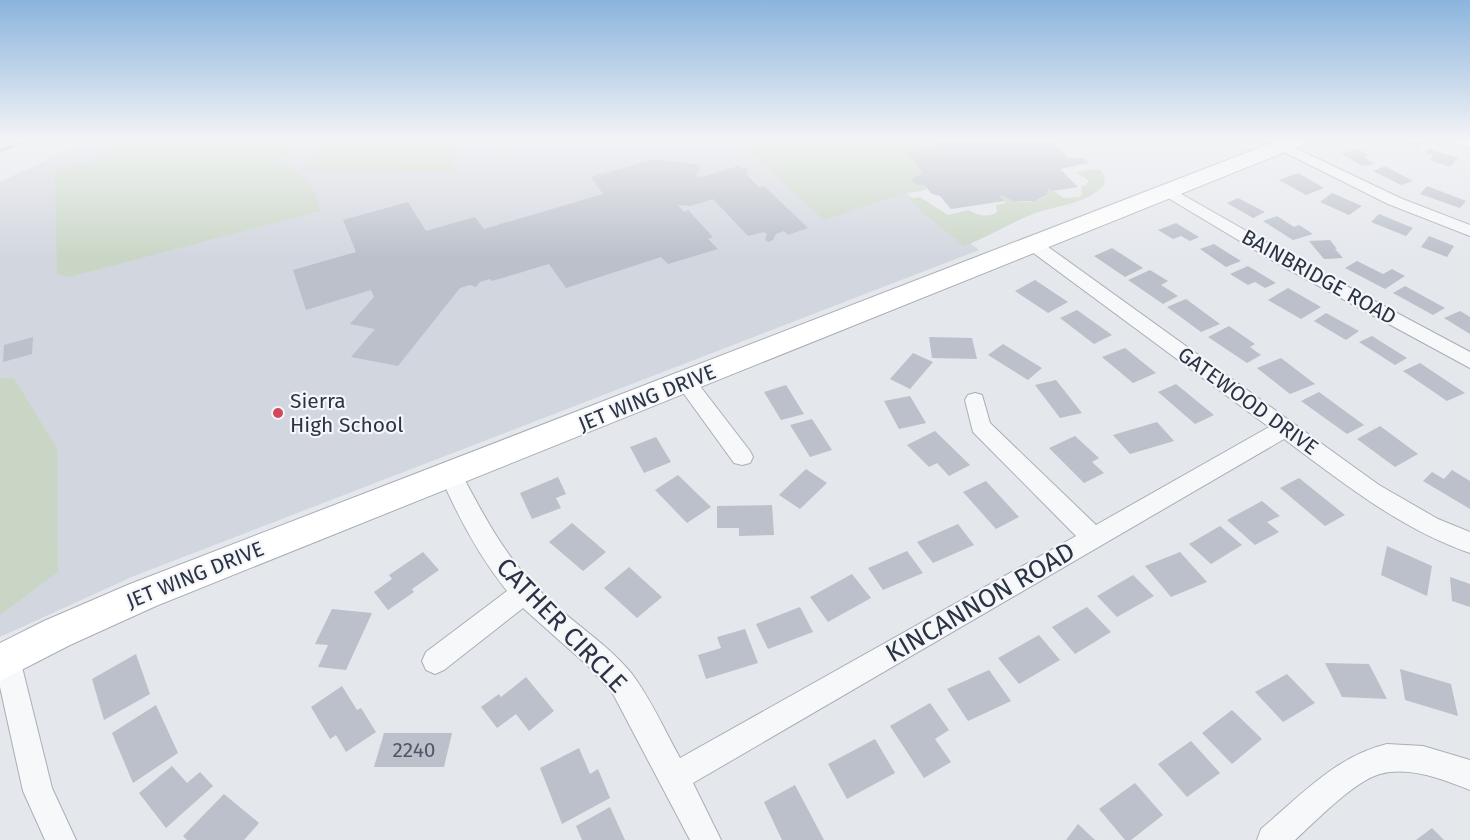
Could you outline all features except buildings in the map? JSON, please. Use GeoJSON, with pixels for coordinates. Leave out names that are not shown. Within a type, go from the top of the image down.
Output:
{"type":"FeatureCollection","features":[{"type":"Feature","properties":{"kind":"main road","name":"JET WING DRIVE"},"geometry":{"type":"LineString","coordinates":[[3,661],[106,610],[1201,179]]}},
{"type":"Feature","properties":{"kind":"street"},"geometry":{"type":"LineString","coordinates":[[1355,179],[1394,201],[1470,231]]}},
{"type":"Feature","properties":{"kind":"street","name":"BAINBRIDGE ROAD"},"geometry":{"type":"LineString","coordinates":[[1169,192],[1286,261],[1470,361]]}},
{"type":"Feature","properties":{"kind":"street","name":"GATEWOOD DRIVE"},"geometry":{"type":"LineString","coordinates":[[1035,245],[1398,509],[1470,543]]}},
{"type":"Feature","properties":{"kind":"street"},"geometry":{"type":"LineString","coordinates":[[686,382],[742,457]]}},
{"type":"Feature","properties":{"kind":"street"},"geometry":{"type":"LineString","coordinates":[[975,400],[981,426],[1093,537]]}},
{"type":"Feature","properties":{"kind":"street","name":"KINCANNON ROAD"},"geometry":{"type":"LineString","coordinates":[[675,777],[1285,428]]}},
{"type":"Feature","properties":{"kind":"street","name":"CATHER CIRCLE"},"geometry":{"type":"LineString","coordinates":[[451,475],[460,496],[498,561],[524,593],[606,665],[624,686],[675,777],[706,840]]}},
{"type":"Feature","properties":{"kind":"street"},"geometry":{"type":"LineString","coordinates":[[435,661],[524,593]]}},
{"type":"Feature","properties":{"kind":"street"},"geometry":{"type":"LineString","coordinates":[[3,661],[38,791],[61,840]]}},
{"type":"Feature","properties":{"kind":"street"},"geometry":{"type":"LineString","coordinates":[[1272,840],[1352,773],[1375,761],[1398,758],[1424,761],[1470,775]]}},
{"type":"Feature","properties":{"kind":"shaded area","name":"Sierra High School"},"geometry":{"type":"Polygon","coordinates":[[[6,179],[889,179],[979,250],[134,576],[0,637],[0,182],[6,179]]]}},
{"type":"Feature","properties":{"kind":"green space"},"geometry":{"type":"Polygon","coordinates":[[[55,179],[306,179],[314,193],[320,211],[69,277],[57,274],[55,179]]]}},
{"type":"Feature","properties":{"kind":"green space"},"geometry":{"type":"Polygon","coordinates":[[[779,179],[913,179],[918,185],[924,185],[926,190],[901,194],[824,220],[779,179]]]}},
{"type":"Feature","properties":{"kind":"green space"},"geometry":{"type":"Polygon","coordinates":[[[1086,179],[1105,179],[1103,186],[1088,197],[1033,214],[964,246],[910,199],[920,197],[948,215],[969,210],[987,216],[997,212],[996,205],[1006,203],[999,195],[1011,200],[1030,202],[1047,195],[1049,188],[1064,198],[1079,197],[1082,195],[1081,187],[1089,181],[1086,179]]]}},
{"type":"Feature","properties":{"kind":"green space"},"geometry":{"type":"Polygon","coordinates":[[[0,378],[14,378],[57,449],[58,572],[0,615],[0,378]]]}},
{"type":"Feature","properties":{"kind":"place","name":"Sierra High School"},"geometry":{"type":"Point","coordinates":[278,413]}}]}
